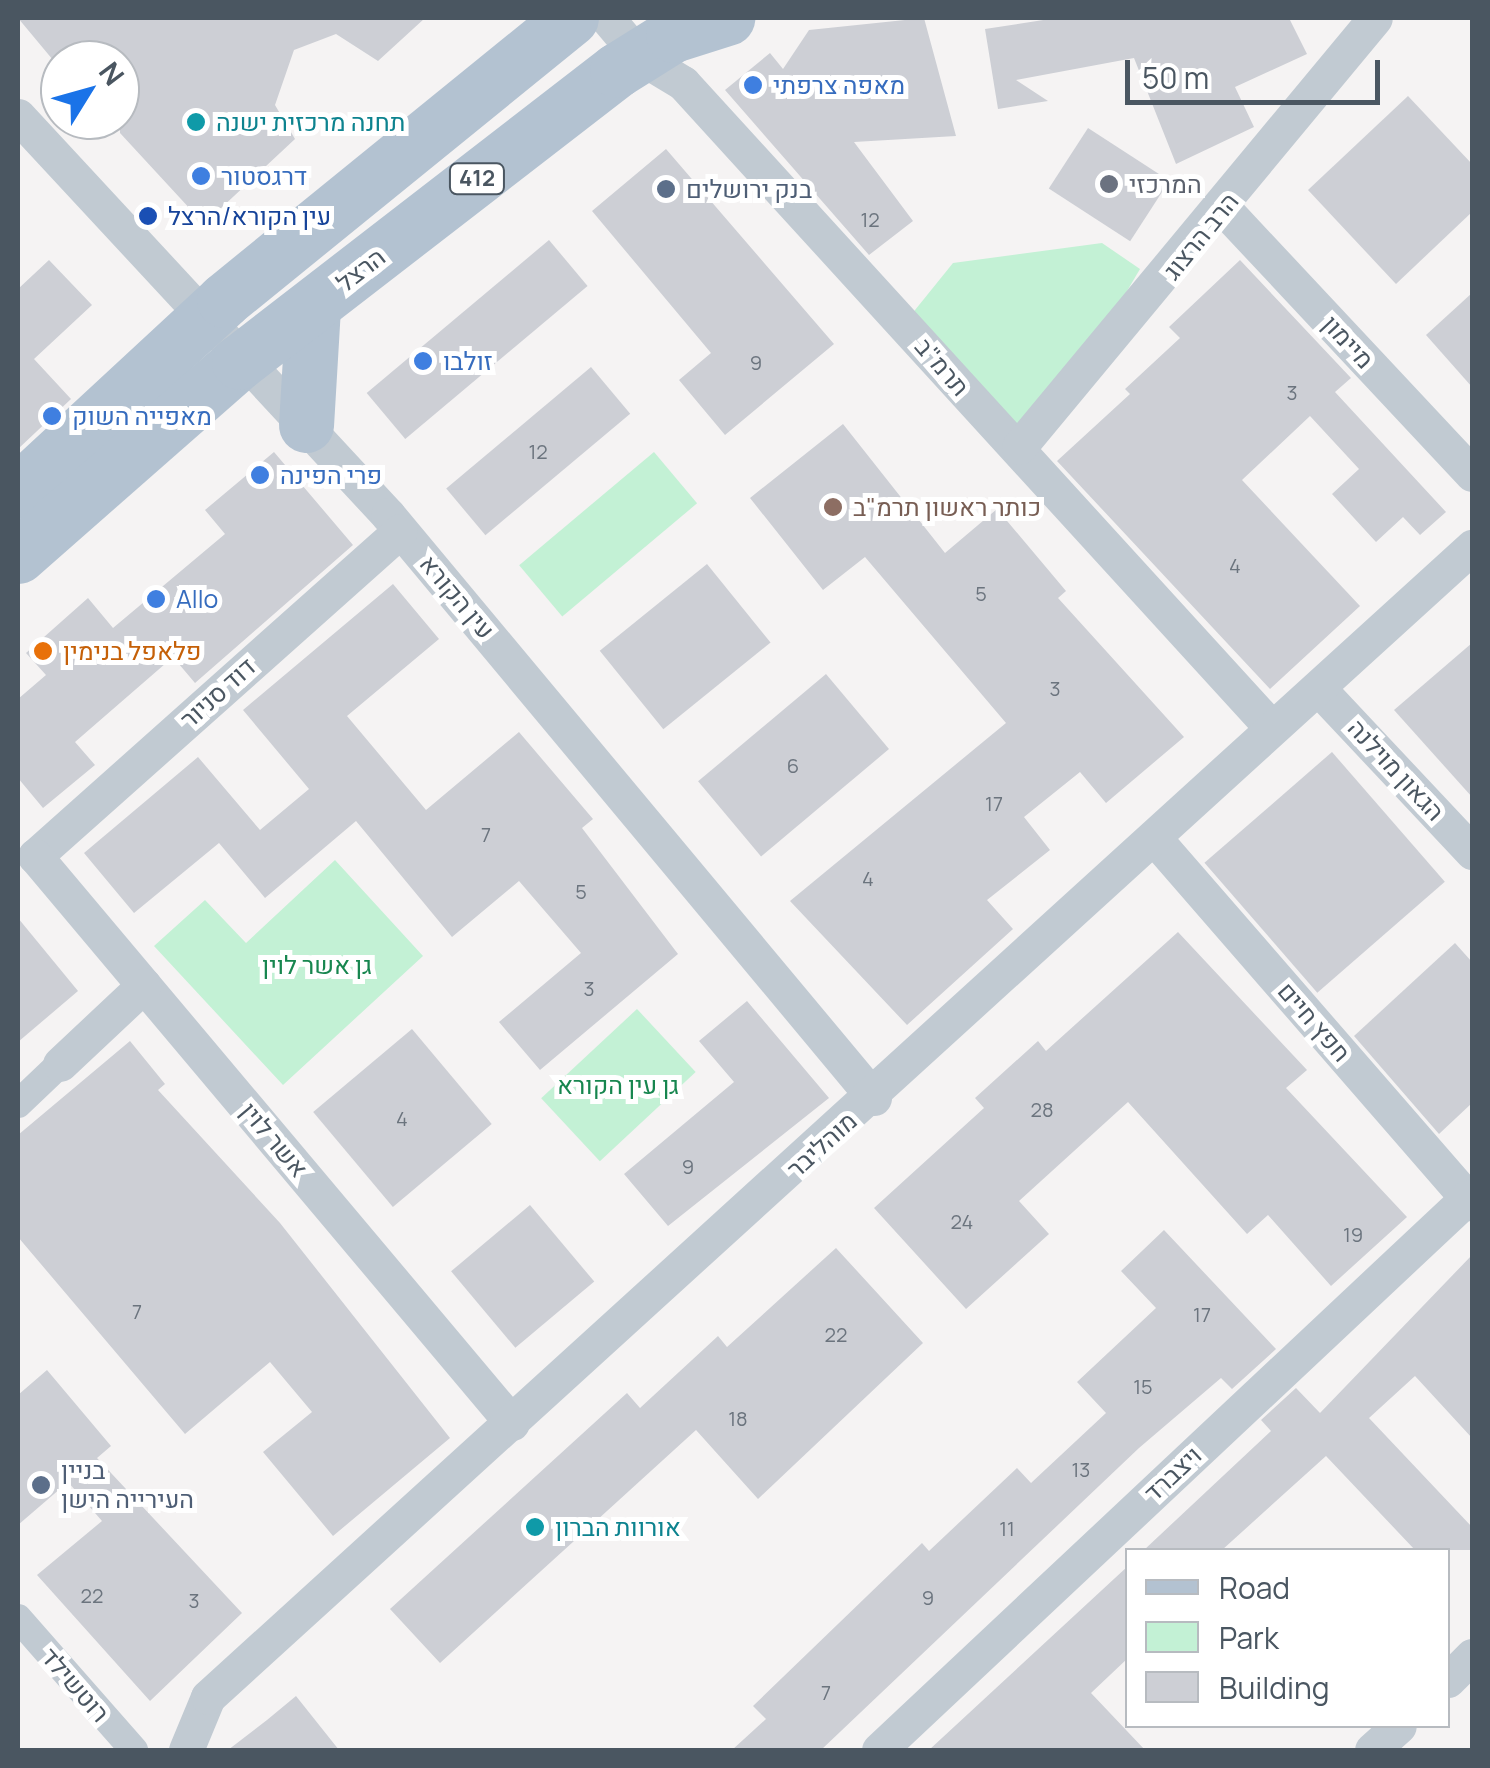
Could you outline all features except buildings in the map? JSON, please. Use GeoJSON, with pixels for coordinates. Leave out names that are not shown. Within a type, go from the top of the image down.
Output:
{"type":"FeatureCollection","features":[{"type":"Feature","properties":{"kind":"main road","name":"412"},"geometry":{"type":"LineString","coordinates":[[18,491],[202,320],[571,18]]}},
{"type":"Feature","properties":{"kind":"main road","name":"הרצל"},"geometry":{"type":"LineString","coordinates":[[18,556],[240,362],[314,308],[624,37],[727,18]]}},
{"type":"Feature","properties":{"kind":"main road"},"geometry":{"type":"LineString","coordinates":[[306,425],[314,308]]}},
{"type":"Feature","properties":{"kind":"street","name":"הרב הרצוג"},"geometry":{"type":"LineString","coordinates":[[1019,447],[1224,209],[1375,18]]}},
{"type":"Feature","properties":{"kind":"street","name":"תרמ\"ב"},"geometry":{"type":"LineString","coordinates":[[624,37],[684,83],[1270,726]]}},
{"type":"Feature","properties":{"kind":"street","name":"עין הקורא"},"geometry":{"type":"LineString","coordinates":[[21,119],[240,362],[306,425],[400,531],[874,1098]]}},
{"type":"Feature","properties":{"kind":"street","name":"מיימון"},"geometry":{"type":"LineString","coordinates":[[1224,209],[1472,474]]}},
{"type":"Feature","properties":{"kind":"street","name":"דוד סניור"},"geometry":{"type":"LineString","coordinates":[[35,856],[400,531]]}},
{"type":"Feature","properties":{"kind":"street","name":"מוהליבר"},"geometry":{"type":"LineString","coordinates":[[186,1750],[208,1698],[874,1098],[1155,839],[1270,726],[1318,689],[1472,546]]}},
{"type":"Feature","properties":{"kind":"street","name":"הגאון מוילנה"},"geometry":{"type":"LineString","coordinates":[[1318,689],[1472,852]]}},
{"type":"Feature","properties":{"kind":"street","name":"חפץ חיים"},"geometry":{"type":"LineString","coordinates":[[1155,839],[1470,1201]]}},
{"type":"Feature","properties":{"kind":"street","name":"אשר לוין"},"geometry":{"type":"LineString","coordinates":[[35,856],[512,1423]]}},
{"type":"Feature","properties":{"kind":"street"},"geometry":{"type":"LineString","coordinates":[[18,1104],[144,984]]}},
{"type":"Feature","properties":{"kind":"street","name":"ויצברד"},"geometry":{"type":"LineString","coordinates":[[879,1750],[1470,1201]]}},
{"type":"Feature","properties":{"kind":"street","name":"רוטשילד"},"geometry":{"type":"LineString","coordinates":[[18,1618],[132,1750]]}},
{"type":"Feature","properties":{"kind":"street"},"geometry":{"type":"LineString","coordinates":[[1450,1678],[1472,1656]]}},
{"type":"Feature","properties":{"kind":"street"},"geometry":{"type":"LineString","coordinates":[[1372,1750],[1397,1728]]}},
{"type":"Feature","properties":{"kind":"green space"},"geometry":{"type":"Polygon","coordinates":[[[1102,243],[1140,269],[1104,330],[1015,430],[911,315],[953,263],[1102,243]]]}},
{"type":"Feature","properties":{"kind":"green space"},"geometry":{"type":"Polygon","coordinates":[[[654,452],[697,503],[562,616],[519,565],[654,452]]]}},
{"type":"Feature","properties":{"kind":"green space","name":"גן אשר לוין"},"geometry":{"type":"Polygon","coordinates":[[[335,860],[423,956],[283,1085],[154,946],[205,900],[246,943],[335,860]]]}},
{"type":"Feature","properties":{"kind":"green space","name":"גן עין הקורא"},"geometry":{"type":"Polygon","coordinates":[[[637,1009],[696,1072],[600,1161],[541,1098],[637,1009]]]}},
{"type":"Feature","properties":{"kind":"place","name":"מאפה צרפתי"},"geometry":{"type":"Point","coordinates":[753,85]}},
{"type":"Feature","properties":{"kind":"place","name":"תחנה מרכזית ישנה"},"geometry":{"type":"Point","coordinates":[196,122]}},
{"type":"Feature","properties":{"kind":"place","name":"דרגסטור"},"geometry":{"type":"Point","coordinates":[201,176]}},
{"type":"Feature","properties":{"kind":"place","name":"המרכזי"},"geometry":{"type":"Point","coordinates":[1109,184]}},
{"type":"Feature","properties":{"kind":"place","name":"בנק ירושלים"},"geometry":{"type":"Point","coordinates":[666,189]}},
{"type":"Feature","properties":{"kind":"place","name":"עין הקורא/הרצל"},"geometry":{"type":"Point","coordinates":[148,216]}},
{"type":"Feature","properties":{"kind":"place","name":"זולבו"},"geometry":{"type":"Point","coordinates":[423,361]}},
{"type":"Feature","properties":{"kind":"place","name":"מאפייה השוק"},"geometry":{"type":"Point","coordinates":[52,416]}},
{"type":"Feature","properties":{"kind":"place","name":"פרי הפינה"},"geometry":{"type":"Point","coordinates":[260,475]}},
{"type":"Feature","properties":{"kind":"place","name":"כותר ראשון תרמ\"ב"},"geometry":{"type":"Point","coordinates":[833,507]}},
{"type":"Feature","properties":{"kind":"place","name":"Allo"},"geometry":{"type":"Point","coordinates":[156,599]}},
{"type":"Feature","properties":{"kind":"place","name":"פלאפל בנימין"},"geometry":{"type":"Point","coordinates":[43,651]}},
{"type":"Feature","properties":{"kind":"place","name":"בניין העירייה הישן"},"geometry":{"type":"Point","coordinates":[41,1485]}},
{"type":"Feature","properties":{"kind":"place","name":"אורוות הברון"},"geometry":{"type":"Point","coordinates":[535,1527]}}]}
